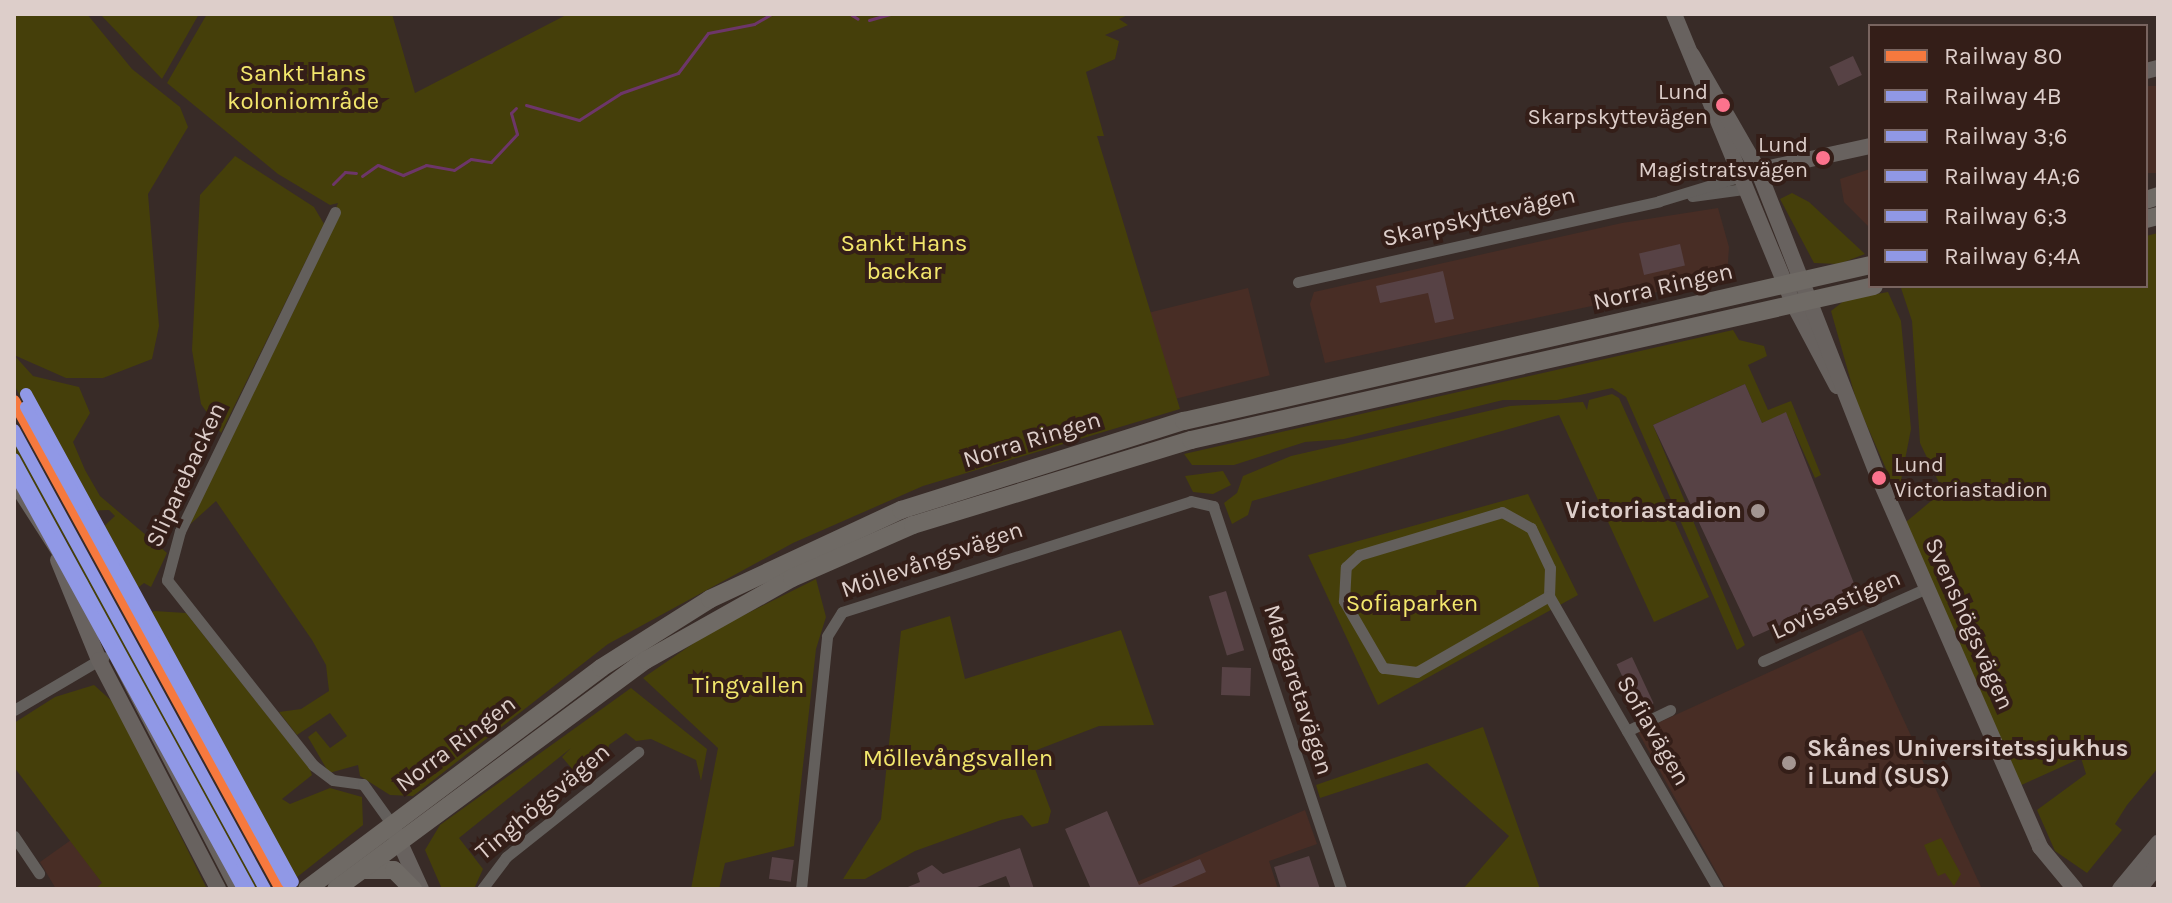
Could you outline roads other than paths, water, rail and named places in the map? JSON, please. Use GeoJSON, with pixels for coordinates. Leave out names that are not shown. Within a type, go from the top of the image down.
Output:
{"type":"FeatureCollection","features":[{"type":"Feature","properties":{"kind":"main road","name":"Svenshögsvägen"},"geometry":{"type":"LineString","coordinates":[[1674,14],[1793,303],[1852,414]]}},
{"type":"Feature","properties":{"kind":"main road","name":"Svenshögsvägen"},"geometry":{"type":"LineString","coordinates":[[1692,55],[1761,177],[1813,299],[1852,414],[2040,847],[2075,889]]}},
{"type":"Feature","properties":{"kind":"main road","name":"Skarpskyttevägen"},"geometry":{"type":"LineString","coordinates":[[1741,183],[1868,147]]}},
{"type":"Feature","properties":{"kind":"main road","name":"Norra Ringen"},"geometry":{"type":"LineString","coordinates":[[321,886],[391,823],[601,668],[710,599],[901,510],[1184,421],[1868,265]]}},
{"type":"Feature","properties":{"kind":"main road","name":"Norra Ringen"},"geometry":{"type":"LineString","coordinates":[[321,886],[360,871],[646,660],[792,578],[913,525],[1191,440],[1868,287]]}},
{"type":"Feature","properties":{"kind":"main road"},"geometry":{"type":"LineString","coordinates":[[14,481],[47,528],[116,651],[238,889]]}},
{"type":"Feature","properties":{"kind":"main road"},"geometry":{"type":"LineString","coordinates":[[47,528],[99,660],[218,889]]}},
{"type":"Feature","properties":{"kind":"main road"},"geometry":{"type":"LineString","coordinates":[[391,823],[421,889]]}},
{"type":"Feature","properties":{"kind":"main road"},"geometry":{"type":"LineString","coordinates":[[2120,889],[2158,843]]}},
{"type":"Feature","properties":{"kind":"main road"},"geometry":{"type":"LineString","coordinates":[[2139,889],[2158,865]]}},
{"type":"Feature","properties":{"kind":"main road"},"geometry":{"type":"LineString","coordinates":[[360,871],[394,870],[413,889]]}},
{"type":"Feature","properties":{"kind":"main road"},"geometry":{"type":"LineString","coordinates":[[300,889],[321,886]]}},
{"type":"Feature","properties":{"kind":"street","name":"Skarpskyttevägen"},"geometry":{"type":"LineString","coordinates":[[1298,282],[1741,183]]}},
{"type":"Feature","properties":{"kind":"street","name":"Sliparebacken"},"geometry":{"type":"LineString","coordinates":[[335,212],[180,531],[167,580],[313,765],[333,780],[363,784],[391,823]]}},
{"type":"Feature","properties":{"kind":"street","name":"Möllevångsvägen"},"geometry":{"type":"LineString","coordinates":[[801,889],[827,636],[842,612],[1176,503],[1213,506]]}},
{"type":"Feature","properties":{"kind":"street","name":"Margaretavägen"},"geometry":{"type":"LineString","coordinates":[[1213,506],[1341,889]]}},
{"type":"Feature","properties":{"kind":"street"},"geometry":{"type":"LineString","coordinates":[[1502,512],[1531,528],[1550,568],[1549,596],[1430,666],[1403,675],[1374,659],[1342,592],[1346,567],[1359,555],[1502,512]]}},
{"type":"Feature","properties":{"kind":"street","name":"Lovisastigen"},"geometry":{"type":"LineString","coordinates":[[1763,661],[1927,588]]}},
{"type":"Feature","properties":{"kind":"street","name":"Sofiavägen"},"geometry":{"type":"LineString","coordinates":[[1549,596],[1718,889]]}},
{"type":"Feature","properties":{"kind":"street"},"geometry":{"type":"LineString","coordinates":[[14,710],[116,651]]}},
{"type":"Feature","properties":{"kind":"street"},"geometry":{"type":"LineString","coordinates":[[1627,731],[1670,710]]}},
{"type":"Feature","properties":{"kind":"street","name":"Tinghögsvägen"},"geometry":{"type":"LineString","coordinates":[[482,889],[506,857],[638,752]]}},
{"type":"Feature","properties":{"kind":"street"},"geometry":{"type":"LineString","coordinates":[[14,836],[39,873]]}},
{"type":"Feature","properties":{"kind":"waterway"},"geometry":{"type":"LineString","coordinates":[[526,105],[579,120],[621,93],[678,73],[708,33],[754,24],[771,14]]}},
{"type":"Feature","properties":{"kind":"waterway"},"geometry":{"type":"LineString","coordinates":[[850,14],[858,19]]}},
{"type":"Feature","properties":{"kind":"waterway"},"geometry":{"type":"LineString","coordinates":[[869,20],[890,14]]}},
{"type":"Feature","properties":{"kind":"waterway"},"geometry":{"type":"LineString","coordinates":[[362,176],[378,165],[403,175],[426,165],[454,170],[471,159],[491,162],[517,134],[511,113],[516,108]]}},
{"type":"Feature","properties":{"kind":"waterway"},"geometry":{"type":"LineString","coordinates":[[333,184],[345,172],[356,173]]}},
{"type":"Feature","properties":{"kind":"rail line","name":"3;6"},"geometry":{"type":"LineString","coordinates":[[26,394],[293,882]]}},
{"type":"Feature","properties":{"kind":"rail line","name":"80"},"geometry":{"type":"LineString","coordinates":[[14,401],[281,889]]}},
{"type":"Feature","properties":{"kind":"rail line","name":"6;3"},"geometry":{"type":"LineString","coordinates":[[26,407],[287,882]]}},
{"type":"Feature","properties":{"kind":"rail line","name":"4B"},"geometry":{"type":"LineString","coordinates":[[14,430],[265,889]]}},
{"type":"Feature","properties":{"kind":"rail line","name":"4A;6"},"geometry":{"type":"LineString","coordinates":[[14,459],[249,889]]}},
{"type":"Feature","properties":{"kind":"rail line","name":"6;4A"},"geometry":{"type":"LineString","coordinates":[[14,472],[243,889]]}},
{"type":"Feature","properties":{"kind":"place","name":"Lund Skarpskyttevägen"},"geometry":{"type":"Point","coordinates":[1723,105]}},
{"type":"Feature","properties":{"kind":"place","name":"Lund Magistratsvägen"},"geometry":{"type":"Point","coordinates":[1823,158]}},
{"type":"Feature","properties":{"kind":"place","name":"Lund Victoriastadion"},"geometry":{"type":"Point","coordinates":[1879,478]}},
{"type":"Feature","properties":{"kind":"place","name":"Victoriastadion"},"geometry":{"type":"Point","coordinates":[1758,511]}},
{"type":"Feature","properties":{"kind":"place","name":"Skånes Universitetssjukhus i Lund (SUS)"},"geometry":{"type":"Point","coordinates":[1789,763]}},
{"type":"Feature","properties":{"kind":"park label","name":"Sankt Hans koloniområde"},"geometry":{"type":"Point","coordinates":[303,88]}},
{"type":"Feature","properties":{"kind":"park label","name":"Sankt Hans backar"},"geometry":{"type":"Point","coordinates":[904,258]}},
{"type":"Feature","properties":{"kind":"park label","name":"Sofiaparken"},"geometry":{"type":"Point","coordinates":[1412,604]}},
{"type":"Feature","properties":{"kind":"park label","name":"Tingvallen"},"geometry":{"type":"Point","coordinates":[748,686]}},
{"type":"Feature","properties":{"kind":"park label","name":"Möllevångsvallen"},"geometry":{"type":"Point","coordinates":[958,759]}}]}
